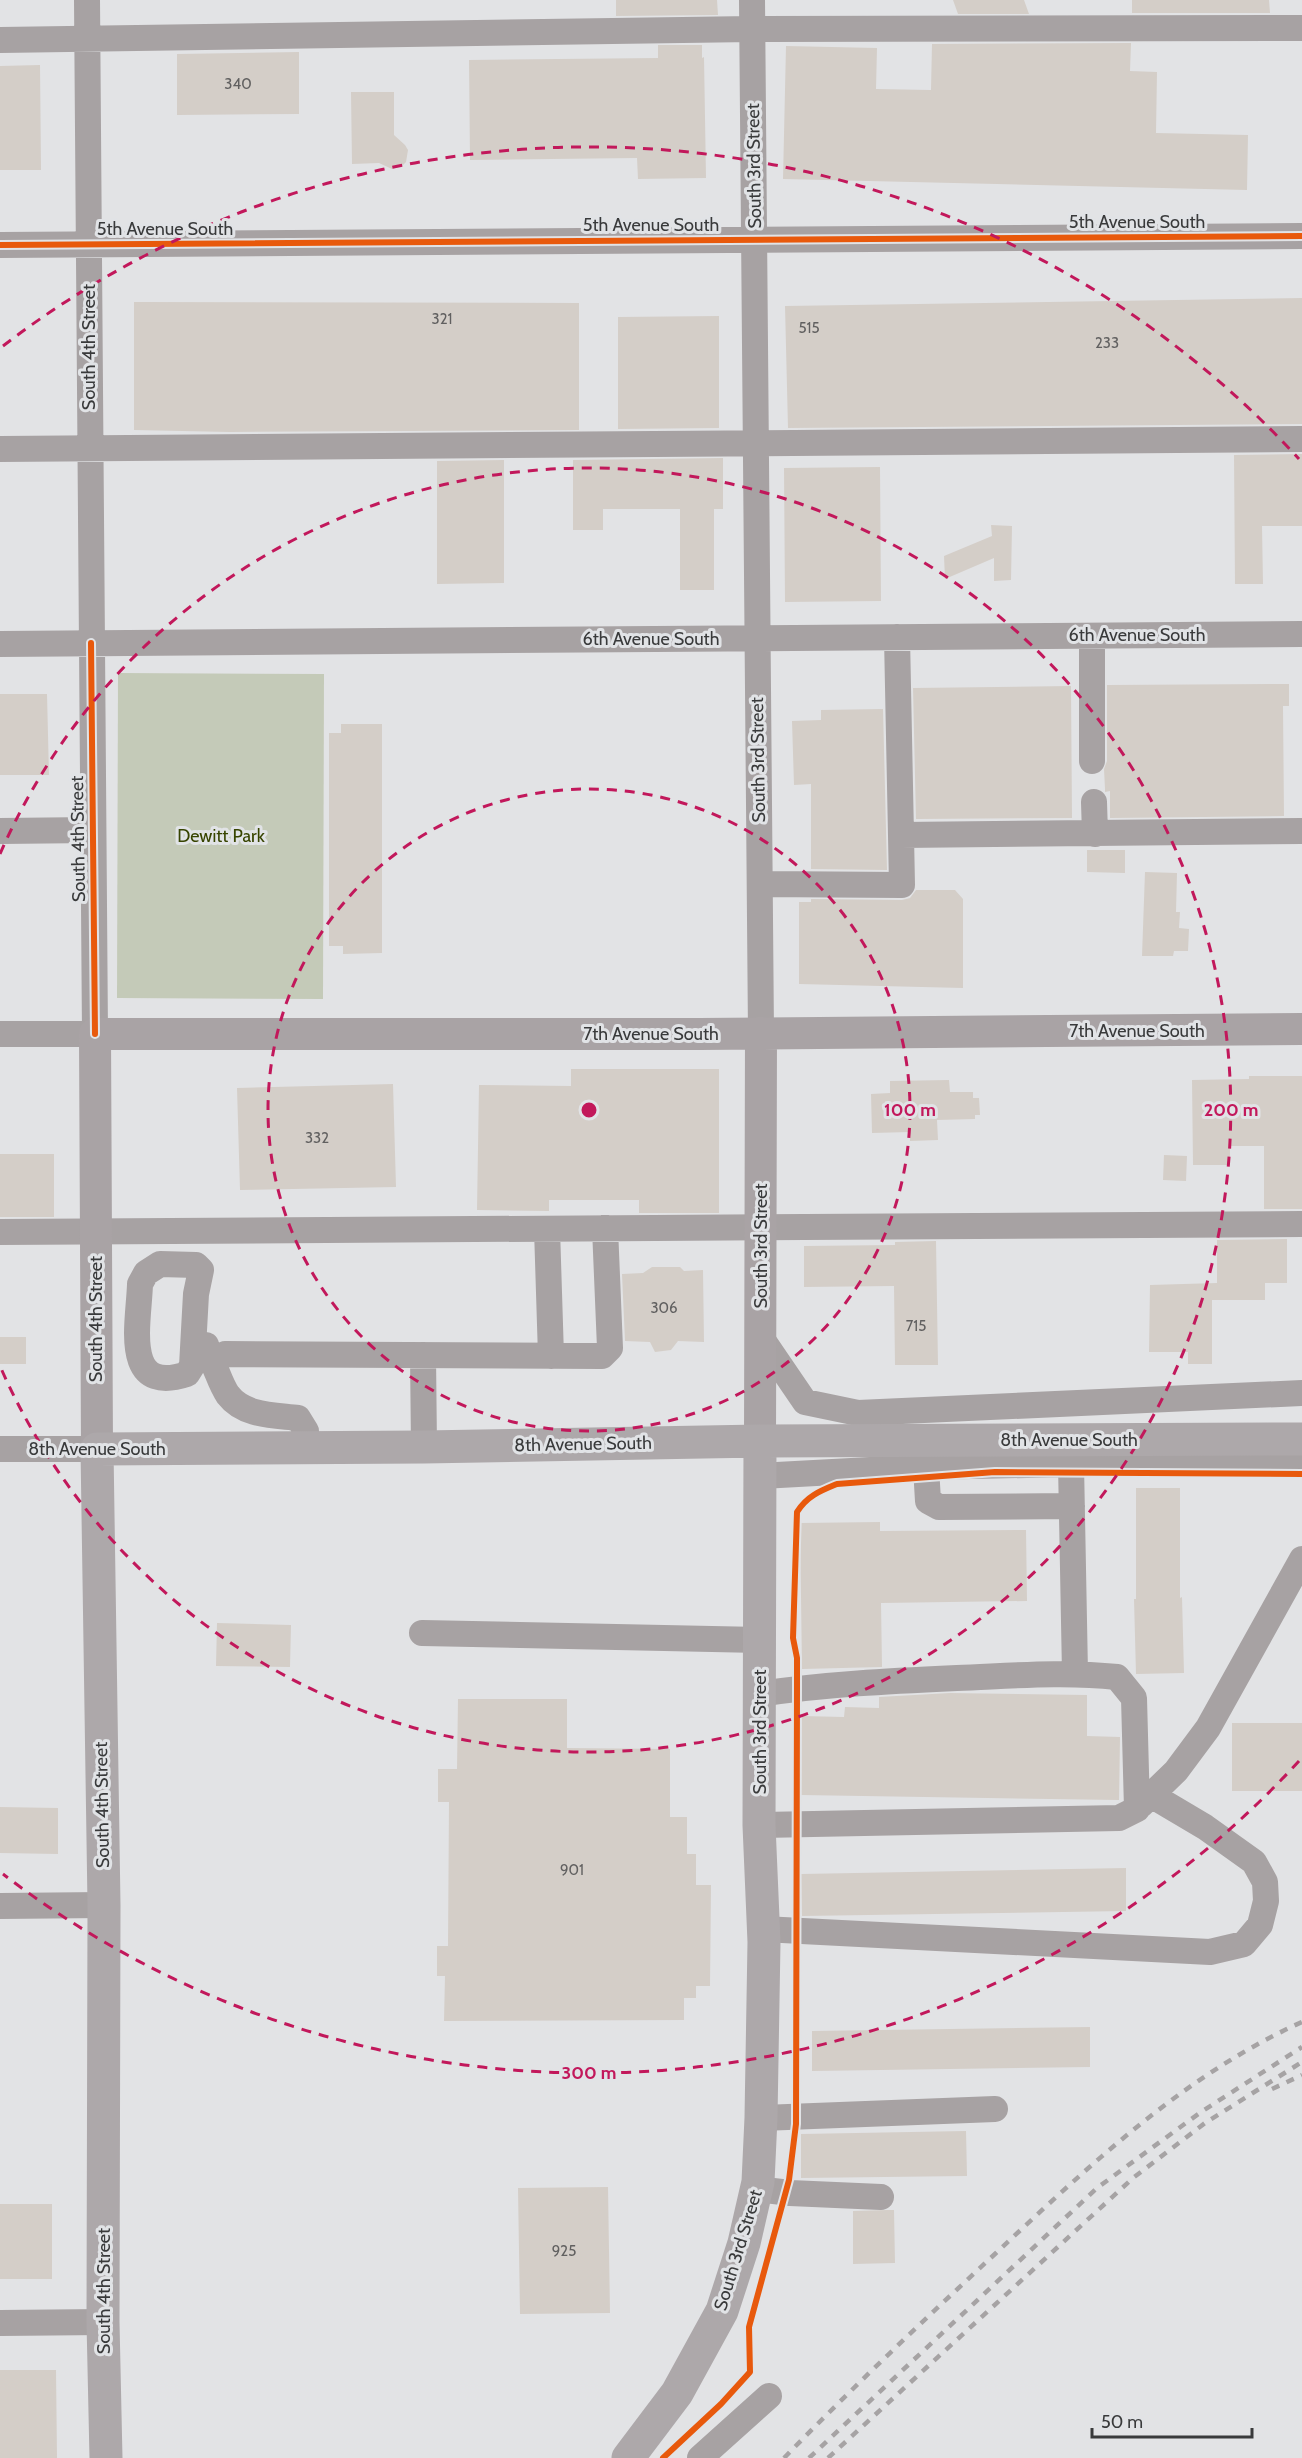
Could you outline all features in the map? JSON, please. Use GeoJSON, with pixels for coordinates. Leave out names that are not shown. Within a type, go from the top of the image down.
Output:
{"type":"FeatureCollection","features":[{"type":"Feature","properties":{"kind":"highway","name":"8th Avenue South"},"geometry":{"type":"LineString","coordinates":[[96,1449],[424,1447],[760,1441],[1302,1439]]}},
{"type":"Feature","properties":{"kind":"highway","name":"South 3rd Street"},"geometry":{"type":"LineString","coordinates":[[628,2458],[677,2393],[722,2311],[744,2243],[756,2189],[762,2118],[763,1929],[759,1825],[760,1441]]}},
{"type":"Feature","properties":{"kind":"highway","name":"South 4th Street"},"geometry":{"type":"LineString","coordinates":[[96,1449],[104,1905],[103,2322],[106,2458]]}},
{"type":"Feature","properties":{"kind":"main road","name":"7th Avenue South"},"geometry":{"type":"LineString","coordinates":[[95,1034],[1302,1029]]}},
{"type":"Feature","properties":{"kind":"main road","name":"South 3rd Street"},"geometry":{"type":"LineString","coordinates":[[760,1441],[761,1033]]}},
{"type":"Feature","properties":{"kind":"main road","name":"South 4th Street"},"geometry":{"type":"LineString","coordinates":[[95,1034],[96,1449]]}},
{"type":"Feature","properties":{"kind":"street","name":"South 4th Street"},"geometry":{"type":"LineString","coordinates":[[87,0],[95,1034]]}},
{"type":"Feature","properties":{"kind":"street","name":"South 3rd Street"},"geometry":{"type":"LineString","coordinates":[[752,0],[761,1033]]}},
{"type":"Feature","properties":{"kind":"street"},"geometry":{"type":"LineString","coordinates":[[0,40],[752,29],[1302,28]]}},
{"type":"Feature","properties":{"kind":"street","name":"5th Avenue South"},"geometry":{"type":"LineString","coordinates":[[0,245],[1302,236]]}},
{"type":"Feature","properties":{"kind":"street"},"geometry":{"type":"LineString","coordinates":[[0,449],[1302,440]]}},
{"type":"Feature","properties":{"kind":"street","name":"6th Avenue South"},"geometry":{"type":"LineString","coordinates":[[0,644],[1302,634]]}},
{"type":"Feature","properties":{"kind":"street"},"geometry":{"type":"LineString","coordinates":[[1092,636],[1092,761]]}},
{"type":"Feature","properties":{"kind":"street"},"geometry":{"type":"LineString","coordinates":[[760,884],[902,885],[897,637]]}},
{"type":"Feature","properties":{"kind":"street"},"geometry":{"type":"LineString","coordinates":[[1094,802],[1095,834]]}},
{"type":"Feature","properties":{"kind":"street"},"geometry":{"type":"LineString","coordinates":[[0,831],[93,830]]}},
{"type":"Feature","properties":{"kind":"street"},"geometry":{"type":"LineString","coordinates":[[901,835],[1302,831]]}},
{"type":"Feature","properties":{"kind":"street","name":"7th Avenue South"},"geometry":{"type":"LineString","coordinates":[[0,1034],[95,1034]]}},
{"type":"Feature","properties":{"kind":"street"},"geometry":{"type":"LineString","coordinates":[[0,1232],[1302,1224]]}},
{"type":"Feature","properties":{"kind":"street"},"geometry":{"type":"LineString","coordinates":[[212,1360],[225,1354],[602,1356],[610,1348],[605,1228]]}},
{"type":"Feature","properties":{"kind":"street"},"geometry":{"type":"LineString","coordinates":[[548,1229],[551,1356]]}},
{"type":"Feature","properties":{"kind":"street"},"geometry":{"type":"LineString","coordinates":[[169,1264],[170,1232]]}},
{"type":"Feature","properties":{"kind":"street"},"geometry":{"type":"LineString","coordinates":[[160,1263],[169,1264],[196,1265],[201,1270],[196,1294],[192,1366],[187,1374],[179,1377],[153,1376],[144,1370],[137,1356],[140,1284],[146,1274],[160,1263]]}},
{"type":"Feature","properties":{"kind":"street"},"geometry":{"type":"LineString","coordinates":[[196,1294],[207,1352],[228,1395],[243,1407],[256,1413],[298,1418],[306,1431],[304,1448]]}},
{"type":"Feature","properties":{"kind":"street","name":"8th Avenue South"},"geometry":{"type":"LineString","coordinates":[[760,1336],[805,1402],[858,1413],[1302,1393]]}},
{"type":"Feature","properties":{"kind":"street"},"geometry":{"type":"LineString","coordinates":[[423,1355],[424,1447]]}},
{"type":"Feature","properties":{"kind":"street","name":"8th Avenue South"},"geometry":{"type":"LineString","coordinates":[[0,1449],[96,1449]]}},
{"type":"Feature","properties":{"kind":"street"},"geometry":{"type":"LineString","coordinates":[[1071,1464],[1075,1673]]}},
{"type":"Feature","properties":{"kind":"street","name":"8th Avenue South"},"geometry":{"type":"LineString","coordinates":[[760,1476],[926,1467],[1071,1464],[1302,1464]]}},
{"type":"Feature","properties":{"kind":"street"},"geometry":{"type":"LineString","coordinates":[[926,1467],[928,1501],[939,1507],[1072,1506]]}},
{"type":"Feature","properties":{"kind":"street"},"geometry":{"type":"LineString","coordinates":[[759,1825],[1119,1818],[1144,1802],[1176,1771],[1208,1728],[1302,1559]]}},
{"type":"Feature","properties":{"kind":"street"},"geometry":{"type":"LineString","coordinates":[[422,1634],[760,1640]]}},
{"type":"Feature","properties":{"kind":"street"},"geometry":{"type":"LineString","coordinates":[[760,1694],[797,1688],[910,1680],[1075,1673],[1117,1677],[1134,1698],[1144,1802]]}},
{"type":"Feature","properties":{"kind":"street"},"geometry":{"type":"LineString","coordinates":[[763,1929],[1210,1952],[1244,1944],[1260,1925],[1266,1901],[1265,1881],[1254,1862],[1206,1827],[1144,1802]]}},
{"type":"Feature","properties":{"kind":"street"},"geometry":{"type":"LineString","coordinates":[[0,1906],[104,1905]]}},
{"type":"Feature","properties":{"kind":"street"},"geometry":{"type":"LineString","coordinates":[[762,2118],[995,2109]]}},
{"type":"Feature","properties":{"kind":"street"},"geometry":{"type":"LineString","coordinates":[[756,2189],[790,2193],[881,2197]]}},
{"type":"Feature","properties":{"kind":"street"},"geometry":{"type":"LineString","coordinates":[[0,2323],[103,2322]]}},
{"type":"Feature","properties":{"kind":"street"},"geometry":{"type":"LineString","coordinates":[[700,2458],[769,2396]]}},
{"type":"Feature","properties":{"kind":"green space","name":"Dewitt Park"},"geometry":{"type":"Polygon","coordinates":[[[118,673],[324,674],[323,999],[117,998],[118,673]]]}},
{"type":"Feature","properties":{"kind":"building"},"geometry":{"type":"Polygon","coordinates":[[[616,0],[717,0],[718,15],[616,16],[616,0]]]}},
{"type":"Feature","properties":{"kind":"building"},"geometry":{"type":"Polygon","coordinates":[[[953,0],[1024,0],[1029,14],[958,14],[953,0]]]}},
{"type":"Feature","properties":{"kind":"building"},"geometry":{"type":"Polygon","coordinates":[[[1132,0],[1269,0],[1270,13],[1132,13],[1132,0]]]}},
{"type":"Feature","properties":{"kind":"building"},"geometry":{"type":"Polygon","coordinates":[[[1131,43],[1130,71],[1157,72],[1156,133],[1248,135],[1247,190],[783,179],[786,46],[877,48],[876,89],[931,90],[932,44],[1131,43]]]}},
{"type":"Feature","properties":{"kind":"building"},"geometry":{"type":"Polygon","coordinates":[[[658,45],[702,45],[706,178],[638,179],[637,158],[470,160],[469,60],[658,58],[658,45]]]}},
{"type":"Feature","properties":{"kind":"building"},"geometry":{"type":"Polygon","coordinates":[[[299,52],[299,114],[177,115],[177,54],[299,52]]]}},
{"type":"Feature","properties":{"kind":"building"},"geometry":{"type":"Polygon","coordinates":[[[40,65],[41,170],[0,170],[0,66],[40,65]]]}},
{"type":"Feature","properties":{"kind":"building"},"geometry":{"type":"Polygon","coordinates":[[[351,92],[394,92],[394,135],[408,150],[406,162],[402,166],[392,169],[379,163],[352,164],[351,92]]]}},
{"type":"Feature","properties":{"kind":"building"},"geometry":{"type":"Polygon","coordinates":[[[1302,298],[1302,424],[788,428],[785,306],[1302,298]]]}},
{"type":"Feature","properties":{"kind":"building"},"geometry":{"type":"Polygon","coordinates":[[[134,302],[579,303],[579,430],[230,432],[134,430],[134,302]]]}},
{"type":"Feature","properties":{"kind":"building"},"geometry":{"type":"Polygon","coordinates":[[[719,316],[719,428],[618,429],[618,317],[719,316]]]}},
{"type":"Feature","properties":{"kind":"building"},"geometry":{"type":"Polygon","coordinates":[[[1302,454],[1302,526],[1262,526],[1263,584],[1235,584],[1234,455],[1302,454]]]}},
{"type":"Feature","properties":{"kind":"building"},"geometry":{"type":"Polygon","coordinates":[[[723,458],[723,509],[714,509],[714,590],[680,590],[680,509],[603,509],[603,530],[573,530],[573,460],[723,458]]]}},
{"type":"Feature","properties":{"kind":"building"},"geometry":{"type":"Polygon","coordinates":[[[504,460],[504,583],[437,584],[437,461],[504,460]]]}},
{"type":"Feature","properties":{"kind":"building"},"geometry":{"type":"Polygon","coordinates":[[[880,467],[881,601],[785,602],[784,468],[880,467]]]}},
{"type":"Feature","properties":{"kind":"building"},"geometry":{"type":"Polygon","coordinates":[[[991,525],[1012,526],[1011,580],[994,581],[994,558],[945,579],[944,556],[992,536],[991,525]]]}},
{"type":"Feature","properties":{"kind":"building"},"geometry":{"type":"Polygon","coordinates":[[[1289,684],[1289,706],[1283,706],[1284,816],[1110,818],[1110,791],[1105,792],[1104,769],[1107,761],[1107,685],[1289,684]]]}},
{"type":"Feature","properties":{"kind":"building"},"geometry":{"type":"Polygon","coordinates":[[[1071,686],[1072,818],[916,819],[913,688],[1071,686]]]}},
{"type":"Feature","properties":{"kind":"building"},"geometry":{"type":"Polygon","coordinates":[[[0,694],[47,694],[49,775],[0,775],[0,694]]]}},
{"type":"Feature","properties":{"kind":"building"},"geometry":{"type":"Polygon","coordinates":[[[883,709],[887,870],[811,869],[811,784],[794,785],[792,721],[821,720],[821,710],[883,709]]]}},
{"type":"Feature","properties":{"kind":"building"},"geometry":{"type":"Polygon","coordinates":[[[341,724],[382,724],[382,953],[343,954],[343,946],[329,946],[329,733],[341,733],[341,724]]]}},
{"type":"Feature","properties":{"kind":"building"},"geometry":{"type":"Polygon","coordinates":[[[1087,850],[1125,850],[1125,873],[1087,872],[1087,850]]]}},
{"type":"Feature","properties":{"kind":"building"},"geometry":{"type":"Polygon","coordinates":[[[1145,872],[1177,873],[1176,912],[1180,912],[1179,928],[1189,929],[1188,951],[1174,951],[1173,956],[1142,956],[1145,872]]]}},
{"type":"Feature","properties":{"kind":"building"},"geometry":{"type":"Polygon","coordinates":[[[916,890],[955,890],[963,899],[963,988],[799,984],[799,902],[811,902],[811,899],[902,900],[910,898],[916,890]]]}},
{"type":"Feature","properties":{"kind":"building"},"geometry":{"type":"Polygon","coordinates":[[[571,1069],[719,1069],[719,1213],[639,1213],[639,1200],[549,1200],[549,1211],[477,1210],[479,1085],[571,1086],[571,1069]]]}},
{"type":"Feature","properties":{"kind":"building"},"geometry":{"type":"Polygon","coordinates":[[[1249,1076],[1302,1076],[1302,1209],[1264,1209],[1264,1146],[1230,1146],[1230,1165],[1193,1165],[1192,1080],[1249,1079],[1249,1076]]]}},
{"type":"Feature","properties":{"kind":"building"},"geometry":{"type":"Polygon","coordinates":[[[949,1080],[950,1092],[973,1092],[973,1098],[979,1098],[980,1115],[975,1115],[975,1119],[937,1120],[938,1140],[910,1141],[910,1132],[872,1133],[871,1094],[890,1093],[890,1081],[949,1080]]]}},
{"type":"Feature","properties":{"kind":"building"},"geometry":{"type":"Polygon","coordinates":[[[393,1084],[396,1187],[240,1190],[237,1088],[393,1084]]]}},
{"type":"Feature","properties":{"kind":"building"},"geometry":{"type":"Polygon","coordinates":[[[0,1154],[54,1154],[54,1217],[0,1217],[0,1154]]]}},
{"type":"Feature","properties":{"kind":"building"},"geometry":{"type":"Polygon","coordinates":[[[1164,1155],[1187,1156],[1186,1181],[1163,1180],[1164,1155]]]}},
{"type":"Feature","properties":{"kind":"building"},"geometry":{"type":"Polygon","coordinates":[[[1287,1239],[1287,1283],[1265,1283],[1265,1300],[1212,1300],[1212,1364],[1188,1364],[1188,1352],[1149,1352],[1150,1285],[1217,1283],[1217,1240],[1287,1239]]]}},
{"type":"Feature","properties":{"kind":"building"},"geometry":{"type":"Polygon","coordinates":[[[936,1241],[938,1365],[895,1365],[894,1286],[804,1287],[804,1246],[895,1245],[895,1242],[936,1241]]]}},
{"type":"Feature","properties":{"kind":"building"},"geometry":{"type":"Polygon","coordinates":[[[652,1267],[680,1267],[684,1271],[703,1270],[704,1342],[678,1341],[671,1350],[655,1352],[650,1342],[625,1341],[622,1274],[643,1273],[652,1267]]]}},
{"type":"Feature","properties":{"kind":"building"},"geometry":{"type":"Polygon","coordinates":[[[0,1337],[26,1337],[26,1364],[0,1364],[0,1337]]]}},
{"type":"Feature","properties":{"kind":"building"},"geometry":{"type":"Polygon","coordinates":[[[1136,1488],[1180,1488],[1180,1598],[1182,1597],[1184,1673],[1136,1674],[1134,1599],[1136,1599],[1136,1488]]]}},
{"type":"Feature","properties":{"kind":"building"},"geometry":{"type":"Polygon","coordinates":[[[880,1522],[880,1531],[1026,1530],[1027,1601],[881,1603],[882,1667],[802,1669],[800,1523],[880,1522]]]}},
{"type":"Feature","properties":{"kind":"building"},"geometry":{"type":"Polygon","coordinates":[[[217,1623],[291,1625],[290,1667],[216,1666],[217,1623]]]}},
{"type":"Feature","properties":{"kind":"building"},"geometry":{"type":"Polygon","coordinates":[[[950,1693],[1087,1695],[1087,1736],[1120,1737],[1119,1800],[801,1795],[802,1716],[844,1717],[845,1707],[879,1708],[879,1697],[950,1693]]]}},
{"type":"Feature","properties":{"kind":"building"},"geometry":{"type":"Polygon","coordinates":[[[458,1699],[567,1699],[567,1748],[670,1749],[670,1817],[687,1817],[687,1854],[696,1854],[696,1885],[711,1885],[710,1986],[696,1986],[696,1998],[684,1998],[684,2020],[444,2021],[445,1976],[437,1976],[437,1946],[448,1946],[449,1802],[438,1802],[438,1769],[457,1769],[458,1699]]]}},
{"type":"Feature","properties":{"kind":"building"},"geometry":{"type":"Polygon","coordinates":[[[1232,1723],[1302,1723],[1302,1791],[1232,1791],[1232,1723]]]}},
{"type":"Feature","properties":{"kind":"building"},"geometry":{"type":"Polygon","coordinates":[[[0,1807],[58,1808],[58,1854],[0,1853],[0,1807]]]}},
{"type":"Feature","properties":{"kind":"building"},"geometry":{"type":"Polygon","coordinates":[[[1126,1868],[1126,1911],[802,1916],[801,1874],[1126,1868]]]}},
{"type":"Feature","properties":{"kind":"building"},"geometry":{"type":"Polygon","coordinates":[[[1090,2027],[1090,2067],[812,2071],[812,2031],[1090,2027]]]}},
{"type":"Feature","properties":{"kind":"building"},"geometry":{"type":"Polygon","coordinates":[[[966,2131],[967,2176],[801,2178],[801,2134],[966,2131]]]}},
{"type":"Feature","properties":{"kind":"building"},"geometry":{"type":"Polygon","coordinates":[[[608,2187],[610,2313],[520,2314],[518,2188],[608,2187]]]}},
{"type":"Feature","properties":{"kind":"building"},"geometry":{"type":"Polygon","coordinates":[[[0,2204],[52,2204],[52,2279],[0,2279],[0,2204]]]}},
{"type":"Feature","properties":{"kind":"building"},"geometry":{"type":"Polygon","coordinates":[[[894,2210],[895,2263],[853,2264],[853,2211],[894,2210]]]}},
{"type":"Feature","properties":{"kind":"building"},"geometry":{"type":"Polygon","coordinates":[[[0,2370],[56,2370],[57,2458],[0,2458],[0,2370]]]}},
{"type":"Feature","properties":{"kind":"railway"},"geometry":{"type":"LineString","coordinates":[[784,2458],[915,2329],[1103,2156],[1178,2095],[1217,2068],[1302,2022]]}},
{"type":"Feature","properties":{"kind":"railway"},"geometry":{"type":"LineString","coordinates":[[809,2458],[1097,2188],[1201,2112],[1302,2047]]}},
{"type":"Feature","properties":{"kind":"railway"},"geometry":{"type":"LineString","coordinates":[[828,2458],[1133,2178],[1205,2123],[1302,2062]]}},
{"type":"Feature","properties":{"kind":"railway"},"geometry":{"type":"LineString","coordinates":[[1272,2089],[1302,2075]]}},
{"type":"Feature","properties":{"kind":"cycle path"},"geometry":{"type":"LineString","coordinates":[[0,245],[1302,236]]}},
{"type":"Feature","properties":{"kind":"cycle path"},"geometry":{"type":"LineString","coordinates":[[91,643],[95,1034]]}},
{"type":"Feature","properties":{"kind":"cycle path"},"geometry":{"type":"LineString","coordinates":[[663,2458],[721,2404],[750,2372],[749,2327],[789,2180],[796,2124],[797,1658],[793,1638],[797,1512],[810,1498],[837,1484],[995,1472],[1302,1474]]}}]}
